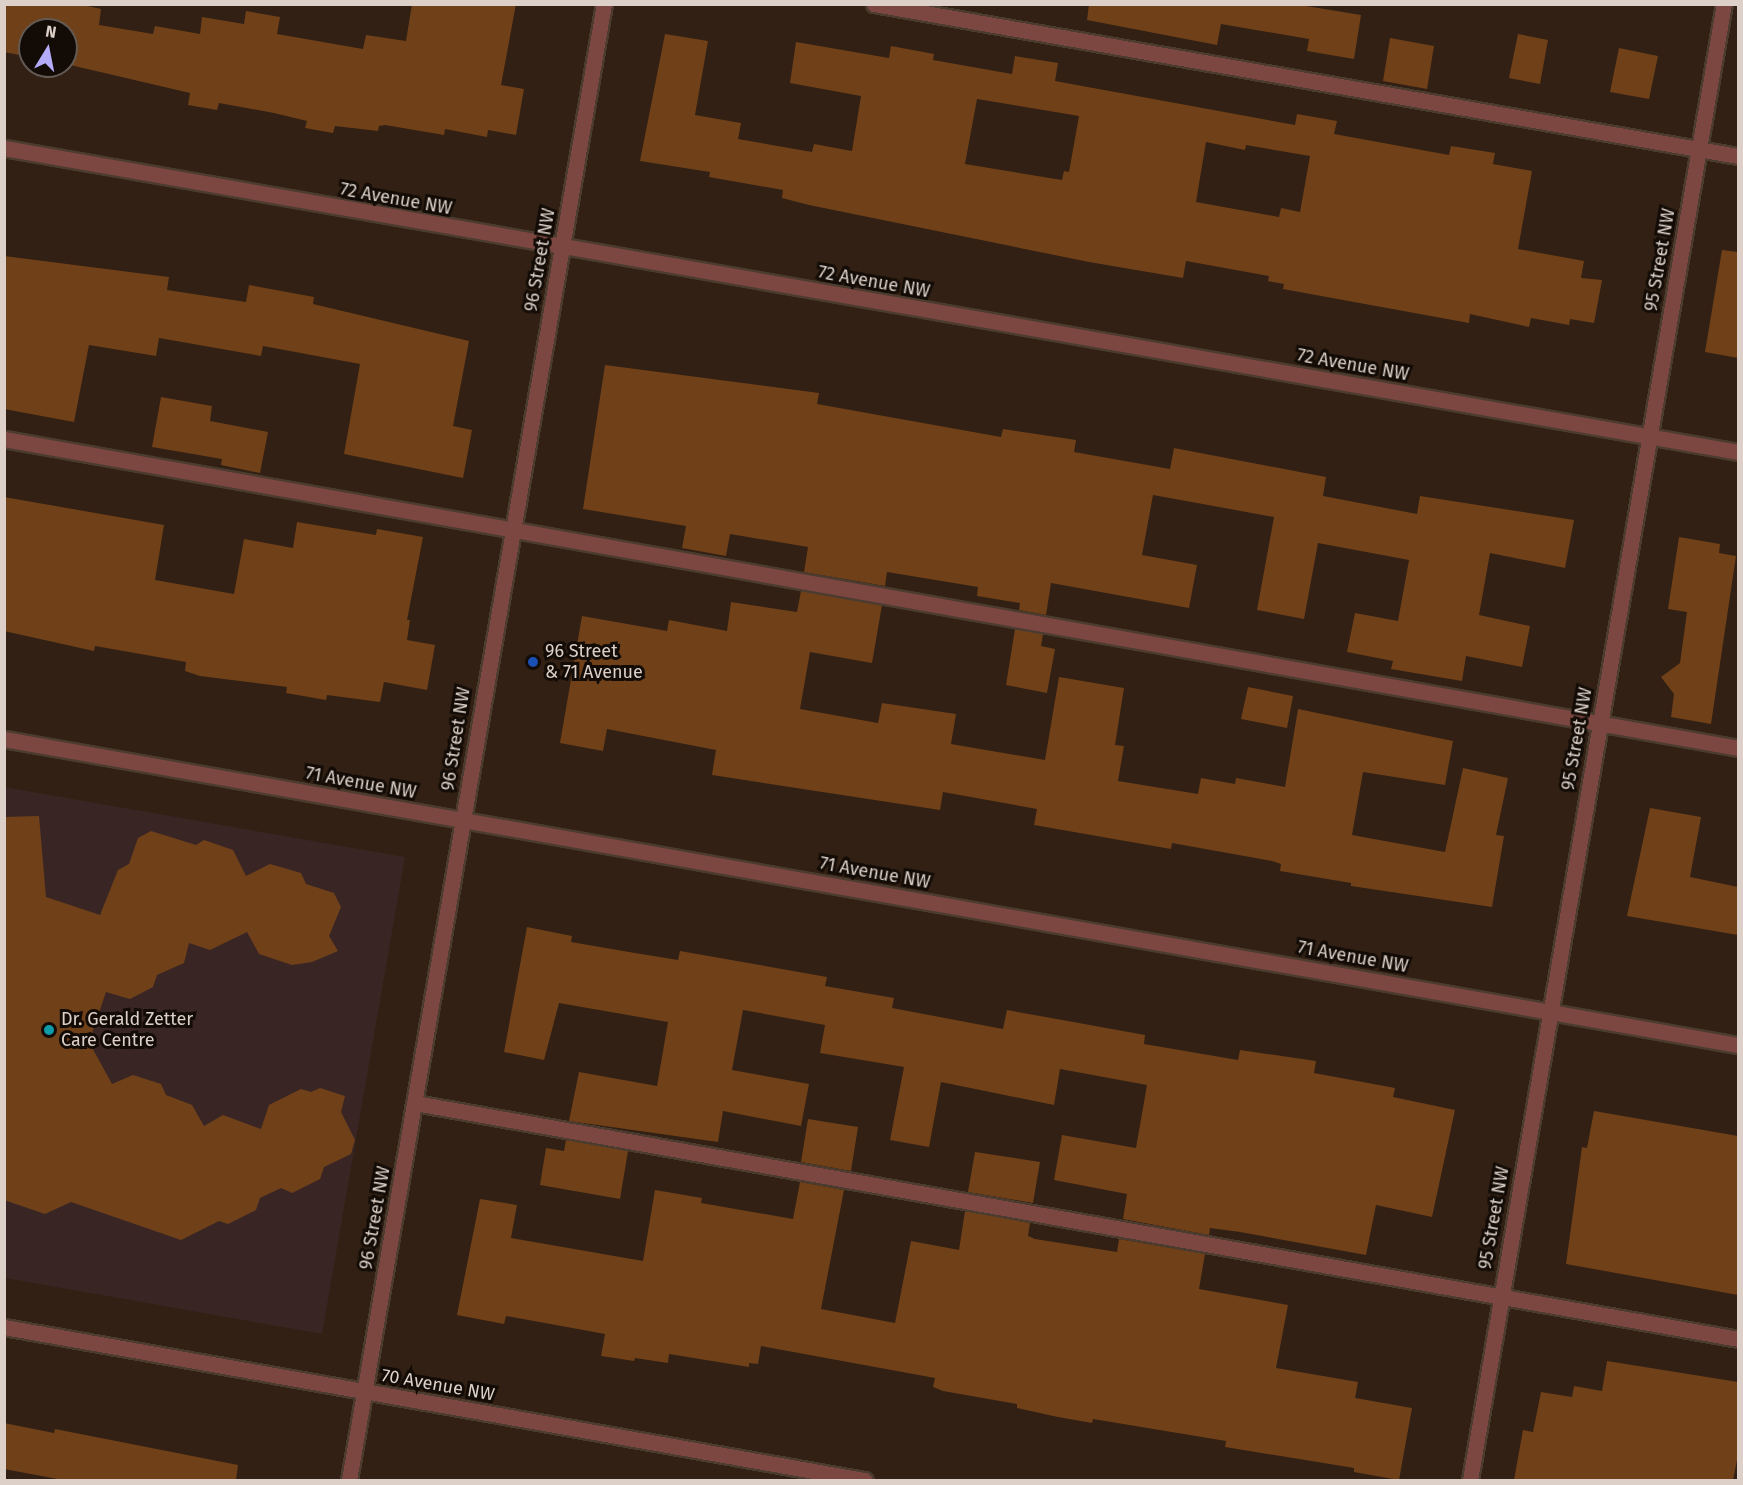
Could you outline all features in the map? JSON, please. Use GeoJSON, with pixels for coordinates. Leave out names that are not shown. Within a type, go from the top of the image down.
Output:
{"type":"FeatureCollection","features":[{"type":"Feature","properties":{"kind":"street","name":"96 Street NW"},"geometry":{"type":"LineString","coordinates":[[349,1480],[511,528],[563,248],[604,4]]}},
{"type":"Feature","properties":{"kind":"street"},"geometry":{"type":"LineString","coordinates":[[874,4],[1738,156]]}},
{"type":"Feature","properties":{"kind":"street","name":"95 Street NW"},"geometry":{"type":"LineString","coordinates":[[1470,1480],[1724,4]]}},
{"type":"Feature","properties":{"kind":"street","name":"72 Avenue NW"},"geometry":{"type":"LineString","coordinates":[[4,148],[563,248],[1738,452]]}},
{"type":"Feature","properties":{"kind":"street"},"geometry":{"type":"LineString","coordinates":[[4,439],[1738,748]]}},
{"type":"Feature","properties":{"kind":"street","name":"71 Avenue NW"},"geometry":{"type":"LineString","coordinates":[[4,739],[1738,1045]]}},
{"type":"Feature","properties":{"kind":"street"},"geometry":{"type":"LineString","coordinates":[[415,1102],[1738,1339]]}},
{"type":"Feature","properties":{"kind":"street","name":"70 Avenue NW"},"geometry":{"type":"LineString","coordinates":[[4,1328],[864,1480]]}},
{"type":"Feature","properties":{"kind":"shaded area"},"geometry":{"type":"Polygon","coordinates":[[[4,787],[405,857],[322,1334],[5,1278],[4,787]]]}},
{"type":"Feature","properties":{"kind":"building"},"geometry":{"type":"Polygon","coordinates":[[[4,4],[79,4],[101,9],[99,25],[153,34],[155,26],[200,34],[202,17],[244,24],[246,11],[280,17],[277,34],[363,49],[366,35],[406,41],[412,4],[516,4],[501,85],[524,89],[516,135],[488,130],[487,137],[445,129],[444,135],[385,125],[379,126],[378,131],[335,126],[333,133],[305,128],[307,121],[274,113],[219,103],[217,110],[188,105],[190,93],[78,67],[78,18],[18,18],[18,55],[4,52],[4,4]]]}},
{"type":"Feature","properties":{"kind":"building"},"geometry":{"type":"Polygon","coordinates":[[[1089,4],[1294,4],[1361,15],[1354,59],[1307,51],[1309,39],[1221,24],[1217,45],[1087,20],[1089,4]]]}},
{"type":"Feature","properties":{"kind":"building"},"geometry":{"type":"Polygon","coordinates":[[[665,34],[708,41],[695,115],[741,123],[738,139],[812,152],[814,144],[852,151],[861,96],[790,83],[796,42],[889,58],[891,46],[934,54],[933,60],[1012,74],[1015,56],[1058,63],[1055,81],[1295,125],[1297,114],[1337,121],[1334,134],[1449,155],[1451,146],[1495,153],[1493,164],[1532,171],[1518,249],[1584,261],[1581,278],[1602,280],[1594,323],[1570,319],[1569,325],[1531,318],[1529,327],[1470,314],[1469,323],[1283,289],[1284,284],[1268,281],[1269,276],[1186,261],[1183,278],[1089,262],[809,205],[782,198],[783,190],[709,177],[710,172],[640,161],[665,34]],[[977,99],[965,164],[1062,180],[1064,171],[1069,172],[1079,116],[977,99]],[[1206,142],[1196,202],[1279,217],[1281,208],[1300,212],[1310,156],[1246,145],[1245,150],[1206,142]]]}},
{"type":"Feature","properties":{"kind":"building"},"geometry":{"type":"Polygon","coordinates":[[[1518,34],[1548,40],[1540,84],[1509,78],[1518,34]]]}},
{"type":"Feature","properties":{"kind":"building"},"geometry":{"type":"Polygon","coordinates":[[[1390,38],[1434,46],[1427,89],[1383,81],[1390,38]]]}},
{"type":"Feature","properties":{"kind":"building"},"geometry":{"type":"Polygon","coordinates":[[[1619,48],[1658,56],[1649,99],[1610,92],[1619,48]]]}},
{"type":"Feature","properties":{"kind":"building"},"geometry":{"type":"Polygon","coordinates":[[[1722,250],[1738,252],[1738,358],[1705,352],[1722,250]]]}},
{"type":"Feature","properties":{"kind":"building"},"geometry":{"type":"Polygon","coordinates":[[[4,256],[169,277],[167,290],[246,302],[249,285],[314,297],[313,304],[469,341],[453,426],[472,430],[463,478],[344,454],[360,364],[263,346],[261,356],[159,338],[156,356],[89,345],[74,422],[4,409],[4,256]]]}},
{"type":"Feature","properties":{"kind":"building"},"geometry":{"type":"Polygon","coordinates":[[[605,365],[819,393],[817,404],[1001,437],[1003,429],[1076,440],[1074,452],[1170,469],[1174,448],[1326,477],[1323,496],[1417,514],[1420,496],[1574,520],[1565,568],[1490,553],[1479,615],[1530,626],[1522,667],[1466,656],[1462,681],[1391,669],[1393,661],[1347,652],[1355,613],[1398,621],[1409,560],[1318,543],[1304,619],[1257,610],[1274,517],[1153,495],[1142,555],[1197,565],[1189,608],[1051,583],[1046,615],[1019,610],[1020,603],[977,596],[978,587],[887,572],[885,586],[804,572],[808,547],[730,534],[726,556],[682,548],[686,526],[583,509],[605,365]]]}},
{"type":"Feature","properties":{"kind":"building"},"geometry":{"type":"Polygon","coordinates":[[[161,397],[212,406],[210,421],[268,432],[260,473],[221,465],[222,459],[152,447],[161,397]]]}},
{"type":"Feature","properties":{"kind":"building"},"geometry":{"type":"Polygon","coordinates":[[[4,497],[164,525],[155,580],[234,594],[244,539],[293,548],[297,522],[376,535],[377,529],[423,537],[407,620],[410,620],[407,640],[435,645],[427,690],[384,682],[380,702],[327,695],[326,700],[286,693],[287,687],[200,676],[185,671],[186,662],[95,646],[94,651],[4,631],[4,497]]]}},
{"type":"Feature","properties":{"kind":"building"},"geometry":{"type":"Polygon","coordinates":[[[1679,537],[1720,544],[1719,553],[1736,556],[1711,724],[1671,717],[1674,694],[1661,677],[1680,663],[1687,612],[1668,609],[1679,537]]]}},
{"type":"Feature","properties":{"kind":"building"},"geometry":{"type":"Polygon","coordinates":[[[801,591],[882,605],[872,663],[810,652],[800,709],[878,723],[882,703],[956,714],[951,744],[1045,760],[1059,677],[1124,688],[1115,745],[1124,746],[1118,781],[1198,794],[1201,778],[1235,784],[1236,778],[1285,787],[1298,709],[1453,741],[1445,785],[1363,772],[1352,835],[1445,852],[1463,768],[1508,778],[1496,835],[1504,836],[1492,907],[1351,886],[1351,883],[1280,871],[1281,864],[1272,861],[1172,843],[1171,849],[1034,825],[1037,809],[943,792],[940,810],[712,775],[716,750],[607,729],[603,751],[560,743],[582,616],[667,631],[669,620],[727,631],[731,602],[797,612],[801,591]]]}},
{"type":"Feature","properties":{"kind":"building"},"geometry":{"type":"Polygon","coordinates":[[[1015,629],[1043,634],[1041,646],[1055,649],[1047,693],[1006,685],[1015,629]]]}},
{"type":"Feature","properties":{"kind":"building"},"geometry":{"type":"Polygon","coordinates":[[[1248,687],[1293,696],[1287,728],[1241,719],[1248,687]]]}},
{"type":"Feature","properties":{"kind":"building"},"geometry":{"type":"Polygon","coordinates":[[[1650,808],[1701,817],[1690,877],[1738,887],[1738,935],[1627,916],[1650,808]]]}},
{"type":"Feature","properties":{"kind":"building","name":"Dr. Gerald Zetter Care Centre"},"geometry":{"type":"Polygon","coordinates":[[[39,816],[46,897],[100,915],[118,870],[129,864],[138,838],[151,831],[196,845],[204,840],[233,850],[246,876],[270,864],[301,873],[306,884],[334,893],[341,907],[329,936],[338,951],[312,962],[292,965],[259,954],[247,932],[210,950],[189,943],[184,963],[157,975],[153,987],[130,999],[106,992],[89,1042],[112,1084],[133,1075],[161,1084],[166,1095],[192,1105],[204,1126],[223,1115],[261,1129],[269,1105],[301,1089],[311,1092],[320,1088],[345,1096],[341,1112],[355,1140],[351,1154],[324,1167],[320,1179],[292,1193],[281,1188],[260,1198],[256,1210],[228,1224],[219,1221],[181,1240],[71,1202],[45,1214],[4,1200],[4,817],[39,816]]]}},
{"type":"Feature","properties":{"kind":"building"},"geometry":{"type":"Polygon","coordinates":[[[527,927],[572,936],[571,942],[635,953],[678,960],[680,951],[827,977],[825,986],[894,998],[892,1008],[1003,1029],[1007,1010],[1145,1035],[1144,1044],[1238,1060],[1240,1050],[1316,1061],[1314,1073],[1395,1088],[1393,1097],[1455,1110],[1432,1217],[1376,1205],[1366,1255],[1240,1232],[1210,1228],[1209,1235],[1123,1219],[1127,1194],[1054,1180],[1062,1135],[1136,1148],[1147,1085],[1060,1069],[1054,1105],[941,1082],[929,1147],[890,1140],[904,1067],[820,1053],[825,1025],[743,1010],[732,1070],[809,1084],[801,1126],[723,1111],[718,1142],[569,1121],[579,1072],[657,1086],[668,1022],[559,1003],[544,1060],[504,1052],[527,927]]]}},
{"type":"Feature","properties":{"kind":"building"},"geometry":{"type":"Polygon","coordinates":[[[1594,1111],[1738,1136],[1738,1295],[1566,1264],[1582,1147],[1587,1148],[1594,1111]]]}},
{"type":"Feature","properties":{"kind":"building"},"geometry":{"type":"Polygon","coordinates":[[[808,1119],[858,1127],[851,1171],[801,1162],[808,1119]]]}},
{"type":"Feature","properties":{"kind":"building"},"geometry":{"type":"Polygon","coordinates":[[[566,1140],[628,1151],[620,1199],[540,1185],[546,1148],[564,1151],[566,1140]]]}},
{"type":"Feature","properties":{"kind":"building"},"geometry":{"type":"Polygon","coordinates":[[[975,1152],[1040,1162],[1033,1203],[968,1192],[975,1152]]]}},
{"type":"Feature","properties":{"kind":"building"},"geometry":{"type":"Polygon","coordinates":[[[800,1182],[844,1190],[821,1309],[895,1323],[911,1241],[959,1250],[965,1211],[1030,1223],[1028,1236],[1035,1239],[1117,1252],[1119,1239],[1205,1254],[1199,1289],[1288,1305],[1276,1368],[1358,1382],[1355,1398],[1412,1408],[1399,1480],[1354,1472],[1354,1468],[1225,1447],[1226,1441],[1093,1419],[1092,1423],[1058,1417],[1017,1408],[1017,1404],[943,1391],[933,1387],[935,1378],[761,1346],[758,1364],[749,1363],[749,1367],[669,1354],[668,1363],[635,1358],[634,1361],[601,1356],[605,1334],[506,1316],[504,1324],[457,1315],[480,1199],[517,1205],[511,1238],[643,1261],[655,1190],[702,1198],[701,1203],[793,1219],[800,1182]]]}},
{"type":"Feature","properties":{"kind":"building"},"geometry":{"type":"Polygon","coordinates":[[[1607,1361],[1738,1382],[1738,1455],[1733,1480],[1514,1480],[1523,1430],[1533,1432],[1541,1392],[1572,1397],[1574,1386],[1602,1391],[1607,1361]]]}},
{"type":"Feature","properties":{"kind":"building"},"geometry":{"type":"Polygon","coordinates":[[[4,1423],[54,1433],[55,1429],[238,1465],[236,1480],[63,1480],[4,1469],[4,1423]]]}},
{"type":"Feature","properties":{"kind":"place","name":"96 Street & 71 Avenue"},"geometry":{"type":"Point","coordinates":[533,662]}},
{"type":"Feature","properties":{"kind":"place","name":"Dr. Gerald Zetter Care Centre"},"geometry":{"type":"Point","coordinates":[49,1030]}}]}
